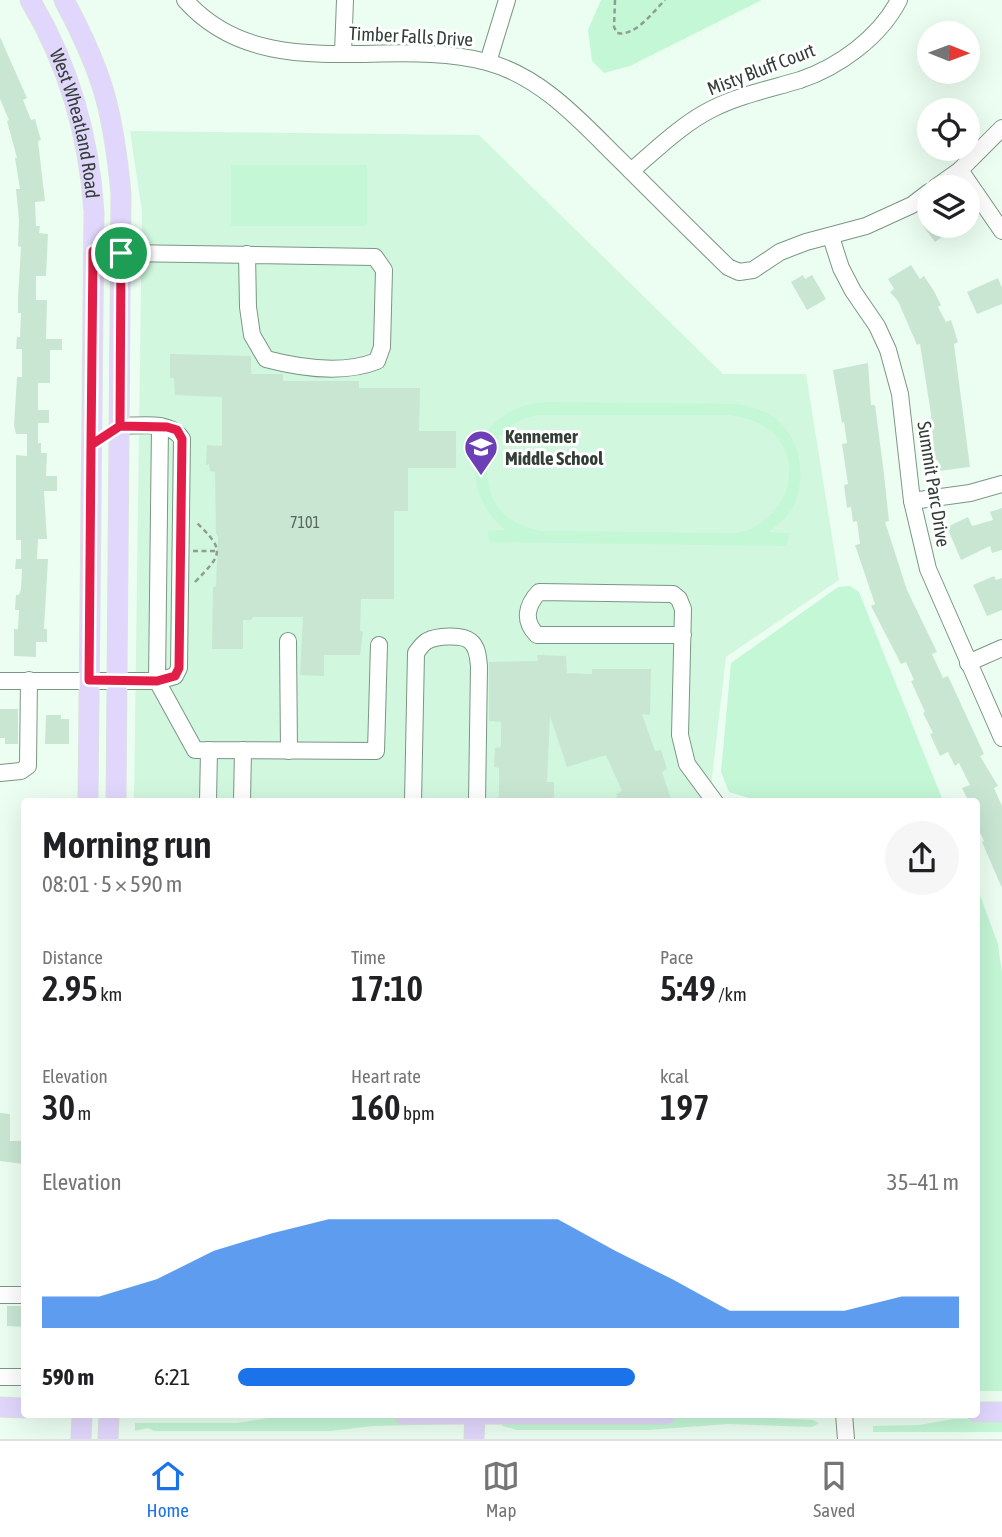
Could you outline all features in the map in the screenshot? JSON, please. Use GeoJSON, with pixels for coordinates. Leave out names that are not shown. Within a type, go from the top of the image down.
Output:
{"type":"FeatureCollection","features":[{"type":"Feature","properties":{"kind":"main road","name":"West Wheatland Road"},"geometry":{"type":"LineString","coordinates":[[30,0],[49,31],[65,68],[77,105],[91,169],[94,212],[88,798]]}},
{"type":"Feature","properties":{"kind":"main road","name":"West Wheatland Road"},"geometry":{"type":"LineString","coordinates":[[64,0],[80,30],[105,96],[118,164],[121,253],[116,798]]}},
{"type":"Feature","properties":{"kind":"main road"},"geometry":{"type":"LineString","coordinates":[[93,251],[121,253]]}},
{"type":"Feature","properties":{"kind":"main road"},"geometry":{"type":"LineString","coordinates":[[91,445],[120,426]]}},
{"type":"Feature","properties":{"kind":"main road"},"geometry":{"type":"LineString","coordinates":[[0,1408],[21,1408]]}},
{"type":"Feature","properties":{"kind":"main road"},"geometry":{"type":"LineString","coordinates":[[980,1412],[1002,1412]]}},
{"type":"Feature","properties":{"kind":"main road"},"geometry":{"type":"LineString","coordinates":[[81,1439],[82,1418]]}},
{"type":"Feature","properties":{"kind":"main road"},"geometry":{"type":"LineString","coordinates":[[108,1439],[109,1418]]}},
{"type":"Feature","properties":{"kind":"main road"},"geometry":{"type":"LineString","coordinates":[[474,1439],[475,1418]]}},
{"type":"Feature","properties":{"kind":"street","name":"Timber Falls Drive"},"geometry":{"type":"LineString","coordinates":[[185,0],[197,13],[221,30],[255,45],[290,53],[443,55],[488,62],[520,76],[560,102],[728,267],[739,272],[753,270],[780,251],[831,237]]}},
{"type":"Feature","properties":{"kind":"street"},"geometry":{"type":"LineString","coordinates":[[342,53],[345,0]]}},
{"type":"Feature","properties":{"kind":"street"},"geometry":{"type":"LineString","coordinates":[[488,62],[507,0]]}},
{"type":"Feature","properties":{"kind":"street","name":"Misty Bluff Court"},"geometry":{"type":"LineString","coordinates":[[631,171],[677,131],[712,109],[753,92],[802,79],[839,61],[870,38],[899,0]]}},
{"type":"Feature","properties":{"kind":"street"},"geometry":{"type":"LineString","coordinates":[[953,175],[1002,128]]}},
{"type":"Feature","properties":{"kind":"street"},"geometry":{"type":"LineString","coordinates":[[960,170],[1002,231]]}},
{"type":"Feature","properties":{"kind":"street"},"geometry":{"type":"LineString","coordinates":[[831,237],[866,226],[917,201]]}},
{"type":"Feature","properties":{"kind":"street","name":"Summit Parc Drive"},"geometry":{"type":"LineString","coordinates":[[831,237],[841,268],[877,326],[894,370],[900,394],[912,501],[928,569],[1002,738]]}},
{"type":"Feature","properties":{"kind":"street"},"geometry":{"type":"LineString","coordinates":[[121,253],[247,254],[374,257],[384,270],[382,347],[377,361],[362,367],[317,367],[293,366],[266,359],[252,335],[248,307],[247,254]]}},
{"type":"Feature","properties":{"kind":"street"},"geometry":{"type":"LineString","coordinates":[[0,681],[157,681],[175,676],[179,668],[182,439],[177,430],[160,426],[120,426]]}},
{"type":"Feature","properties":{"kind":"street"},"geometry":{"type":"LineString","coordinates":[[160,426],[157,681],[195,750],[376,751],[379,645]]}},
{"type":"Feature","properties":{"kind":"street"},"geometry":{"type":"LineString","coordinates":[[912,501],[970,493],[1002,484]]}},
{"type":"Feature","properties":{"kind":"street"},"geometry":{"type":"LineString","coordinates":[[683,635],[537,635],[530,628],[527,614],[530,602],[539,592],[673,594],[680,599],[683,609],[683,635],[680,734],[687,764],[712,798]]}},
{"type":"Feature","properties":{"kind":"street"},"geometry":{"type":"LineString","coordinates":[[413,798],[416,653],[424,642],[435,638],[462,638],[470,641],[477,651],[480,667],[477,798]]}},
{"type":"Feature","properties":{"kind":"street"},"geometry":{"type":"LineString","coordinates":[[288,641],[289,751]]}},
{"type":"Feature","properties":{"kind":"street"},"geometry":{"type":"LineString","coordinates":[[968,663],[1002,648]]}},
{"type":"Feature","properties":{"kind":"street"},"geometry":{"type":"LineString","coordinates":[[0,773],[21,771],[28,766],[29,680]]}},
{"type":"Feature","properties":{"kind":"street"},"geometry":{"type":"LineString","coordinates":[[208,798],[209,750]]}},
{"type":"Feature","properties":{"kind":"street"},"geometry":{"type":"LineString","coordinates":[[242,798],[243,750]]}},
{"type":"Feature","properties":{"kind":"street"},"geometry":{"type":"LineString","coordinates":[[0,1295],[21,1295]]}},
{"type":"Feature","properties":{"kind":"street"},"geometry":{"type":"LineString","coordinates":[[0,1377],[21,1377]]}},
{"type":"Feature","properties":{"kind":"street"},"geometry":{"type":"LineString","coordinates":[[844,1418],[846,1439]]}},
{"type":"Feature","properties":{"kind":"path"},"geometry":{"type":"LineString","coordinates":[[615,0],[614,27],[617,33],[622,34],[635,29],[665,0]]}},
{"type":"Feature","properties":{"kind":"path"},"geometry":{"type":"LineString","coordinates":[[192,585],[215,562],[218,551],[214,539],[194,520]]}},
{"type":"Feature","properties":{"kind":"path"},"geometry":{"type":"LineString","coordinates":[[193,551],[218,551]]}},
{"type":"Feature","properties":{"kind":"shaded area"},"geometry":{"type":"Polygon","coordinates":[[[601,0],[762,0],[630,66],[604,73],[592,61],[588,30],[601,0]]]}},
{"type":"Feature","properties":{"kind":"shaded area","name":"Kennemer Middle School"},"geometry":{"type":"Polygon","coordinates":[[[130,131],[479,135],[723,374],[806,374],[839,580],[726,657],[711,786],[705,798],[134,798],[142,212],[130,131]]]}},
{"type":"Feature","properties":{"kind":"shaded area"},"geometry":{"type":"Polygon","coordinates":[[[231,165],[367,165],[367,226],[231,226],[231,165]]]}},
{"type":"Feature","properties":{"kind":"shaded area"},"geometry":{"type":"Polygon","coordinates":[[[546,402],[738,404],[774,417],[790,436],[799,460],[800,484],[797,497],[787,515],[769,532],[789,533],[787,546],[489,542],[488,531],[505,530],[488,511],[478,491],[475,470],[478,450],[487,432],[502,417],[521,407],[546,402]],[[538,415],[527,418],[506,429],[492,449],[487,473],[492,497],[513,521],[542,531],[738,533],[756,526],[770,515],[788,486],[789,469],[786,453],[777,438],[758,423],[730,415],[538,415]]]}},
{"type":"Feature","properties":{"kind":"shaded area"},"geometry":{"type":"Polygon","coordinates":[[[850,586],[859,592],[942,798],[749,798],[729,792],[721,772],[731,663],[838,587],[850,586]]]}},
{"type":"Feature","properties":{"kind":"shaded area"},"geometry":{"type":"Polygon","coordinates":[[[980,895],[998,944],[1002,973],[1002,1391],[980,1391],[980,895]]]}},
{"type":"Feature","properties":{"kind":"shaded area"},"geometry":{"type":"Polygon","coordinates":[[[270,1418],[455,1418],[455,1424],[373,1426],[331,1431],[154,1431],[148,1428],[135,1431],[135,1423],[237,1423],[270,1418]]]}},
{"type":"Feature","properties":{"kind":"shaded area"},"geometry":{"type":"Polygon","coordinates":[[[771,1418],[813,1420],[819,1423],[812,1427],[728,1424],[648,1430],[517,1430],[502,1426],[502,1420],[771,1418]]]}},
{"type":"Feature","properties":{"kind":"shaded area"},"geometry":{"type":"Polygon","coordinates":[[[1002,1418],[1002,1432],[873,1432],[873,1426],[1002,1418]]]}},
{"type":"Feature","properties":{"kind":"building"},"geometry":{"type":"Polygon","coordinates":[[[0,37],[27,98],[23,100],[31,120],[35,119],[41,140],[38,141],[45,201],[35,202],[36,226],[40,226],[39,233],[48,234],[46,276],[36,276],[36,300],[47,300],[46,339],[62,339],[62,350],[50,350],[50,383],[38,383],[38,410],[49,410],[49,423],[38,423],[38,443],[41,443],[41,453],[47,453],[46,476],[57,476],[57,491],[44,491],[47,539],[38,539],[37,559],[48,559],[44,629],[47,629],[47,642],[36,642],[36,657],[14,656],[14,629],[18,629],[19,610],[15,610],[16,595],[19,595],[21,589],[22,569],[15,569],[16,559],[21,559],[21,540],[16,540],[16,455],[27,456],[27,434],[16,434],[14,425],[17,377],[22,377],[22,349],[16,349],[17,337],[20,337],[21,313],[18,313],[21,247],[18,246],[16,189],[20,189],[17,158],[7,121],[9,120],[0,99],[0,37]]]}},
{"type":"Feature","properties":{"kind":"building"},"geometry":{"type":"Polygon","coordinates":[[[911,265],[920,279],[924,276],[934,291],[941,305],[938,307],[946,322],[951,320],[958,342],[954,344],[970,467],[939,471],[938,460],[935,461],[920,344],[917,345],[898,301],[890,292],[894,289],[888,279],[911,265]]]}},
{"type":"Feature","properties":{"kind":"building"},"geometry":{"type":"Polygon","coordinates":[[[803,275],[805,279],[812,275],[826,299],[807,310],[791,282],[803,275]]]}},
{"type":"Feature","properties":{"kind":"building"},"geometry":{"type":"Polygon","coordinates":[[[998,278],[1002,288],[1002,304],[977,314],[967,292],[998,278]]]}},
{"type":"Feature","properties":{"kind":"building"},"geometry":{"type":"Polygon","coordinates":[[[170,354],[251,356],[251,374],[283,374],[283,381],[359,381],[359,388],[420,388],[419,431],[456,431],[456,468],[408,468],[408,511],[394,511],[394,599],[361,599],[360,631],[363,632],[360,655],[324,655],[324,676],[300,675],[303,617],[253,617],[251,620],[243,620],[243,649],[212,649],[213,587],[216,586],[218,537],[215,472],[210,471],[209,464],[206,465],[207,445],[222,446],[222,397],[175,395],[174,378],[170,378],[170,354]]]}},
{"type":"Feature","properties":{"kind":"building"},"geometry":{"type":"Polygon","coordinates":[[[868,363],[871,405],[875,405],[884,474],[889,521],[885,522],[907,590],[937,652],[932,654],[943,678],[948,676],[984,754],[980,756],[998,786],[994,788],[1002,806],[1002,888],[982,842],[980,798],[967,798],[962,788],[970,785],[959,763],[955,766],[948,752],[940,756],[906,662],[901,664],[871,606],[875,604],[855,545],[860,544],[857,521],[853,522],[851,507],[847,508],[844,485],[848,484],[842,444],[847,443],[833,370],[868,363]]]}},
{"type":"Feature","properties":{"kind":"building"},"geometry":{"type":"Polygon","coordinates":[[[1002,508],[1002,550],[992,553],[990,546],[961,560],[947,527],[968,517],[972,526],[993,520],[990,512],[1002,508]]]}},
{"type":"Feature","properties":{"kind":"building"},"geometry":{"type":"Polygon","coordinates":[[[994,576],[996,580],[1002,578],[1002,610],[987,616],[973,585],[994,576]]]}},
{"type":"Feature","properties":{"kind":"building"},"geometry":{"type":"Polygon","coordinates":[[[537,655],[566,656],[567,673],[592,674],[592,669],[651,669],[650,715],[642,714],[655,751],[661,750],[667,769],[662,772],[671,798],[618,798],[616,794],[622,791],[606,755],[567,767],[550,716],[547,782],[554,782],[554,798],[499,798],[499,768],[494,767],[495,748],[501,747],[501,722],[489,721],[489,662],[538,661],[537,655]]]}},
{"type":"Feature","properties":{"kind":"building"},"geometry":{"type":"Polygon","coordinates":[[[0,709],[18,709],[18,744],[5,744],[5,738],[0,738],[0,709]]]}},
{"type":"Feature","properties":{"kind":"building"},"geometry":{"type":"Polygon","coordinates":[[[46,715],[61,715],[61,719],[69,719],[69,744],[45,744],[46,715]]]}},
{"type":"Feature","properties":{"kind":"building"},"geometry":{"type":"Polygon","coordinates":[[[0,1113],[10,1114],[10,1141],[21,1141],[21,1164],[0,1161],[0,1113]]]}},
{"type":"Feature","properties":{"kind":"building"},"geometry":{"type":"Polygon","coordinates":[[[7,1306],[21,1306],[21,1327],[7,1326],[7,1306]]]}},
{"type":"Feature","properties":{"kind":"place","name":"Kennemer Middle School"},"geometry":{"type":"Point","coordinates":[481,477]}},
{"type":"Feature","properties":{"kind":"route"},"geometry":{"type":"LineString","coordinates":[[121,253],[93,251],[91,445],[120,426],[167,427],[177,430],[182,439],[179,668],[175,676],[157,681],[89,680],[91,445],[120,426],[121,253]]}}]}
